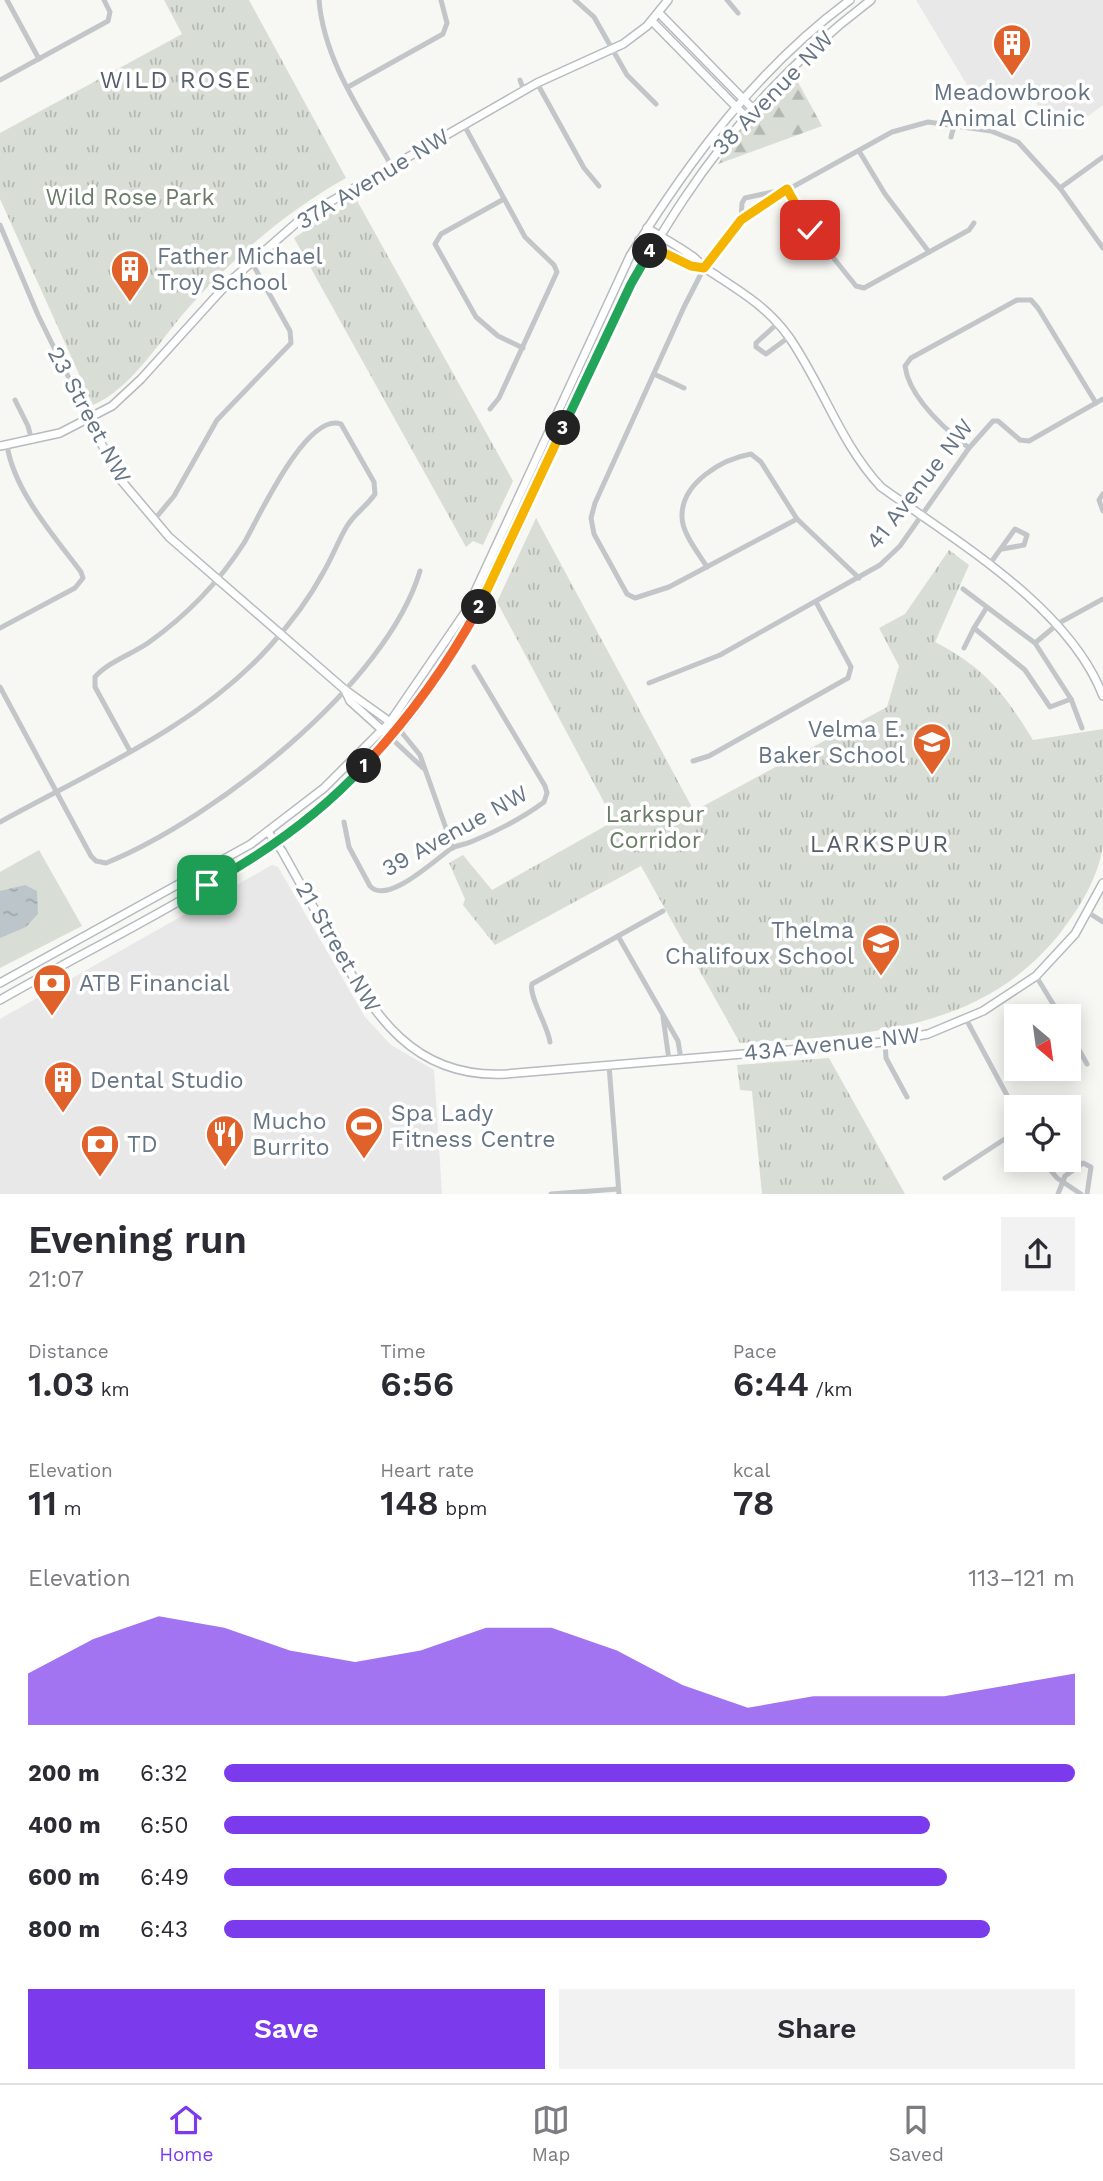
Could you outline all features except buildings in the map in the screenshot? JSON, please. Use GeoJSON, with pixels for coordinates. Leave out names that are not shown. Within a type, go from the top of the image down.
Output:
{"type":"FeatureCollection","features":[{"type":"Feature","properties":{"kind":"street"},"geometry":{"type":"LineString","coordinates":[[7,0],[38,59]]}},
{"type":"Feature","properties":{"kind":"street"},"geometry":{"type":"LineString","coordinates":[[0,80],[111,17],[104,0]]}},
{"type":"Feature","properties":{"kind":"street"},"geometry":{"type":"LineString","coordinates":[[319,0],[327,45],[391,165]]}},
{"type":"Feature","properties":{"kind":"street"},"geometry":{"type":"LineString","coordinates":[[348,87],[441,36],[447,29],[441,0]]}},
{"type":"Feature","properties":{"kind":"street"},"geometry":{"type":"LineString","coordinates":[[575,0],[594,17],[630,79],[656,104]]}},
{"type":"Feature","properties":{"kind":"street","name":"37A Avenue NW"},"geometry":{"type":"LineString","coordinates":[[3,446],[61,433],[89,420],[134,387],[201,311],[251,261],[314,209],[537,83],[613,50],[652,21],[668,0]]}},
{"type":"Feature","properties":{"kind":"street"},"geometry":{"type":"LineString","coordinates":[[727,0],[738,13]]}},
{"type":"Feature","properties":{"kind":"street","name":"38 Avenue NW"},"geometry":{"type":"LineString","coordinates":[[0,985],[200,874],[268,832],[324,788],[390,722],[466,611],[569,384],[639,240],[691,161],[736,107],[782,57],[850,0]]}},
{"type":"Feature","properties":{"kind":"street","name":"38 Avenue NW"},"geometry":{"type":"LineString","coordinates":[[0,1000],[226,874],[276,842],[338,793],[399,729],[455,651],[485,597],[631,284],[659,236],[710,158],[751,108],[813,46],[871,0]]}},
{"type":"Feature","properties":{"kind":"street"},"geometry":{"type":"LineString","coordinates":[[659,13],[751,108]]}},
{"type":"Feature","properties":{"kind":"street"},"geometry":{"type":"LineString","coordinates":[[652,21],[745,116]]}},
{"type":"Feature","properties":{"kind":"street"},"geometry":{"type":"LineString","coordinates":[[520,80],[524,91]]}},
{"type":"Feature","properties":{"kind":"street"},"geometry":{"type":"LineString","coordinates":[[537,83],[584,168],[598,186]]}},
{"type":"Feature","properties":{"kind":"street"},"geometry":{"type":"LineString","coordinates":[[797,519],[660,591],[631,598],[597,542],[591,518],[595,503],[704,268],[741,220],[787,189],[904,127],[928,122],[991,131],[1018,142],[1060,188],[1103,248]]}},
{"type":"Feature","properties":{"kind":"street"},"geometry":{"type":"LineString","coordinates":[[464,125],[528,242],[556,269],[556,279],[499,398],[490,409]]}},
{"type":"Feature","properties":{"kind":"street"},"geometry":{"type":"LineString","coordinates":[[951,136],[954,126]]}},
{"type":"Feature","properties":{"kind":"street"},"geometry":{"type":"LineString","coordinates":[[859,151],[886,194],[929,252]]}},
{"type":"Feature","properties":{"kind":"street"},"geometry":{"type":"LineString","coordinates":[[1060,188],[1103,157]]}},
{"type":"Feature","properties":{"kind":"street"},"geometry":{"type":"LineString","coordinates":[[741,220],[745,198],[787,189]]}},
{"type":"Feature","properties":{"kind":"street"},"geometry":{"type":"LineString","coordinates":[[787,189],[810,230],[861,288],[969,230],[974,223]]}},
{"type":"Feature","properties":{"kind":"street"},"geometry":{"type":"LineString","coordinates":[[505,199],[441,234],[435,242],[438,252],[476,317],[498,336],[523,348]]}},
{"type":"Feature","properties":{"kind":"street","name":"23 Street NW"},"geometry":{"type":"LineString","coordinates":[[0,225],[89,420],[120,479],[153,521],[216,579],[344,689],[399,729],[414,744],[453,848]]}},
{"type":"Feature","properties":{"kind":"street"},"geometry":{"type":"LineString","coordinates":[[647,228],[694,257],[704,268],[755,301],[778,323],[789,337],[858,460],[881,486],[1059,623],[1086,662],[1103,696]]}},
{"type":"Feature","properties":{"kind":"street"},"geometry":{"type":"LineString","coordinates":[[639,240],[691,266],[704,268]]}},
{"type":"Feature","properties":{"kind":"street"},"geometry":{"type":"LineString","coordinates":[[0,247],[8,243]]}},
{"type":"Feature","properties":{"kind":"street"},"geometry":{"type":"LineString","coordinates":[[153,521],[174,496],[217,420],[245,387],[291,343],[290,331],[251,261]]}},
{"type":"Feature","properties":{"kind":"street"},"geometry":{"type":"LineString","coordinates":[[969,448],[932,415],[907,375],[905,366],[911,358],[1024,298],[1038,308],[1096,403]]}},
{"type":"Feature","properties":{"kind":"street"},"geometry":{"type":"LineString","coordinates":[[778,323],[756,342],[756,347],[766,354],[789,337]]}},
{"type":"Feature","properties":{"kind":"street"},"geometry":{"type":"LineString","coordinates":[[654,374],[684,388]]}},
{"type":"Feature","properties":{"kind":"street","name":"41 Avenue NW"},"geometry":{"type":"LineString","coordinates":[[649,683],[720,655],[859,578],[887,559],[922,516],[969,448],[993,421],[998,421],[1020,440],[1029,440],[1103,399]]}},
{"type":"Feature","properties":{"kind":"street"},"geometry":{"type":"LineString","coordinates":[[15,400],[32,441]]}},
{"type":"Feature","properties":{"kind":"street"},"geometry":{"type":"LineString","coordinates":[[0,822],[130,751],[176,725],[212,700],[280,634],[318,581],[352,518],[375,494],[374,482],[341,424],[333,422],[325,426],[295,456],[275,484],[245,540],[216,579],[160,634],[95,677],[95,687],[130,751]]}},
{"type":"Feature","properties":{"kind":"street"},"geometry":{"type":"LineString","coordinates":[[0,628],[75,588],[83,578],[44,523],[3,446]]}},
{"type":"Feature","properties":{"kind":"street"},"geometry":{"type":"LineString","coordinates":[[707,567],[682,520],[684,507],[698,478],[751,454],[759,459],[797,519],[859,578]]}},
{"type":"Feature","properties":{"kind":"street"},"geometry":{"type":"LineString","coordinates":[[1101,497],[1103,511]]}},
{"type":"Feature","properties":{"kind":"street"},"geometry":{"type":"LineString","coordinates":[[988,566],[1015,529],[1027,535],[1024,545],[1002,549]]}},
{"type":"Feature","properties":{"kind":"street"},"geometry":{"type":"LineString","coordinates":[[0,687],[93,859],[106,863],[195,814],[251,777],[296,739],[344,689],[398,616],[420,571]]}},
{"type":"Feature","properties":{"kind":"street"},"geometry":{"type":"LineString","coordinates":[[963,589],[1035,643],[1071,699],[1082,727]]}},
{"type":"Feature","properties":{"kind":"street"},"geometry":{"type":"LineString","coordinates":[[1035,643],[1059,623],[1103,599]]}},
{"type":"Feature","properties":{"kind":"street"},"geometry":{"type":"LineString","coordinates":[[693,761],[709,756],[844,682],[851,673],[850,664],[816,602]]}},
{"type":"Feature","properties":{"kind":"street"},"geometry":{"type":"LineString","coordinates":[[964,648],[987,607]]}},
{"type":"Feature","properties":{"kind":"street"},"geometry":{"type":"LineString","coordinates":[[974,628],[1025,670],[1050,708],[1071,699]]}},
{"type":"Feature","properties":{"kind":"street","name":"39 Avenue NW"},"geometry":{"type":"LineString","coordinates":[[344,822],[352,853],[372,889],[379,892],[416,876],[453,848],[478,839],[546,799],[545,786],[474,667]]}},
{"type":"Feature","properties":{"kind":"street","name":"23 Street NW"},"geometry":{"type":"LineString","coordinates":[[344,689],[350,701],[423,768]]}},
{"type":"Feature","properties":{"kind":"street","name":"21 Street NW"},"geometry":{"type":"LineString","coordinates":[[268,832],[362,994],[388,1028],[409,1046],[447,1065],[477,1073],[499,1074]]}},
{"type":"Feature","properties":{"kind":"street","name":"43A Avenue NW"},"geometry":{"type":"LineString","coordinates":[[499,1074],[917,1038],[967,1019],[998,1003],[1036,976],[1064,948],[1089,913],[1103,884]]}},
{"type":"Feature","properties":{"kind":"street"},"geometry":{"type":"LineString","coordinates":[[550,1042],[547,1024],[530,987],[537,979],[663,911]]}},
{"type":"Feature","properties":{"kind":"street"},"geometry":{"type":"LineString","coordinates":[[1089,913],[1103,922]]}},
{"type":"Feature","properties":{"kind":"street"},"geometry":{"type":"LineString","coordinates":[[618,936],[678,1041],[681,1059]]}},
{"type":"Feature","properties":{"kind":"street"},"geometry":{"type":"LineString","coordinates":[[1036,976],[1053,1004]]}},
{"type":"Feature","properties":{"kind":"street"},"geometry":{"type":"LineString","coordinates":[[663,1017],[669,1060]]}},
{"type":"Feature","properties":{"kind":"street"},"geometry":{"type":"LineString","coordinates":[[967,1019],[1007,1095]]}},
{"type":"Feature","properties":{"kind":"street"},"geometry":{"type":"LineString","coordinates":[[884,1042],[887,1061],[906,1097]]}},
{"type":"Feature","properties":{"kind":"street"},"geometry":{"type":"LineString","coordinates":[[1082,1054],[1087,1063]]}},
{"type":"Feature","properties":{"kind":"street"},"geometry":{"type":"LineString","coordinates":[[551,1194],[618,1191],[609,1065]]}},
{"type":"Feature","properties":{"kind":"street"},"geometry":{"type":"LineString","coordinates":[[945,1178],[1004,1139]]}},
{"type":"Feature","properties":{"kind":"street"},"geometry":{"type":"LineString","coordinates":[[1058,1194],[1062,1182],[1079,1164],[1086,1163],[1091,1171],[1087,1194]]}},
{"type":"Feature","properties":{"kind":"street"},"geometry":{"type":"LineString","coordinates":[[1053,1172],[1062,1182],[1081,1194]]}},
{"type":"Feature","properties":{"kind":"shaded area"},"geometry":{"type":"Polygon","coordinates":[[[916,0],[1103,0],[1103,105],[1069,130],[1033,101],[967,85],[916,0]]]}},
{"type":"Feature","properties":{"kind":"shaded area"},"geometry":{"type":"Polygon","coordinates":[[[272,865],[278,867],[365,1017],[391,1045],[434,1070],[442,1194],[0,1194],[0,1019],[272,865]]]}},
{"type":"Feature","properties":{"kind":"green space","name":"Wild Rose Park"},"geometry":{"type":"Polygon","coordinates":[[[164,0],[249,0],[346,178],[303,205],[244,252],[190,306],[134,375],[93,405],[0,199],[0,133],[182,34],[164,0]]]}},
{"type":"Feature","properties":{"kind":"green space"},"geometry":{"type":"Polygon","coordinates":[[[794,75],[822,126],[718,164],[736,136],[794,75]]]}},
{"type":"Feature","properties":{"kind":"green space"},"geometry":{"type":"Polygon","coordinates":[[[355,197],[513,481],[483,545],[473,541],[466,547],[294,238],[355,197]]]}},
{"type":"Feature","properties":{"kind":"green space","name":"Velma E. Baker School"},"geometry":{"type":"Polygon","coordinates":[[[536,518],[694,811],[887,707],[899,666],[879,628],[905,614],[949,550],[969,565],[935,642],[967,662],[992,683],[1033,740],[1103,729],[1101,858],[1087,892],[1061,932],[1029,966],[993,992],[955,1010],[915,1023],[873,1032],[740,1043],[641,866],[495,945],[463,905],[465,899],[449,863],[463,855],[492,890],[614,821],[497,602],[536,518]]]}},
{"type":"Feature","properties":{"kind":"green space"},"geometry":{"type":"Polygon","coordinates":[[[39,850],[82,926],[0,968],[0,872],[39,850]]]}},
{"type":"Feature","properties":{"kind":"green space"},"geometry":{"type":"Polygon","coordinates":[[[829,1058],[905,1194],[762,1194],[752,1091],[740,1090],[737,1065],[829,1058]]]}},
{"type":"Feature","properties":{"kind":"water"},"geometry":{"type":"Polygon","coordinates":[[[25,885],[37,891],[38,914],[26,927],[0,938],[0,891],[25,885]]]}},
{"type":"Feature","properties":{"kind":"place","name":"Meadowbrook Animal Clinic"},"geometry":{"type":"Point","coordinates":[1012,77]}},
{"type":"Feature","properties":{"kind":"place","name":"Father Michael Troy School"},"geometry":{"type":"Point","coordinates":[130,303]}},
{"type":"Feature","properties":{"kind":"place","name":"Velma E. Baker School"},"geometry":{"type":"Point","coordinates":[932,776]}},
{"type":"Feature","properties":{"kind":"place","name":"Thelma Chalifoux School"},"geometry":{"type":"Point","coordinates":[881,977]}},
{"type":"Feature","properties":{"kind":"place","name":"ATB Financial"},"geometry":{"type":"Point","coordinates":[52,1017]}},
{"type":"Feature","properties":{"kind":"place","name":"Dental Studio"},"geometry":{"type":"Point","coordinates":[63,1114]}},
{"type":"Feature","properties":{"kind":"place","name":"Spa Lady Fitness Centre"},"geometry":{"type":"Point","coordinates":[364,1160]}},
{"type":"Feature","properties":{"kind":"place","name":"Mucho Burrito"},"geometry":{"type":"Point","coordinates":[225,1168]}},
{"type":"Feature","properties":{"kind":"place","name":"TD"},"geometry":{"type":"Point","coordinates":[100,1178]}},
{"type":"Feature","properties":{"kind":"district","name":"WILD ROSE"},"geometry":{"type":"Point","coordinates":[176,80]}},
{"type":"Feature","properties":{"kind":"district","name":"LARKSPUR"},"geometry":{"type":"Point","coordinates":[880,844]}},
{"type":"Feature","properties":{"kind":"route"},"geometry":{"type":"LineString","coordinates":[[207,885],[282,838],[338,793],[399,729],[430,688],[455,651],[485,597],[631,284],[652,247],[691,266],[704,268],[741,220],[758,206],[787,189],[810,230]]}},
{"type":"Feature","properties":{"kind":"park label","name":"Larkspur Corridor"},"geometry":{"type":"Point","coordinates":[655,827]}}]}
